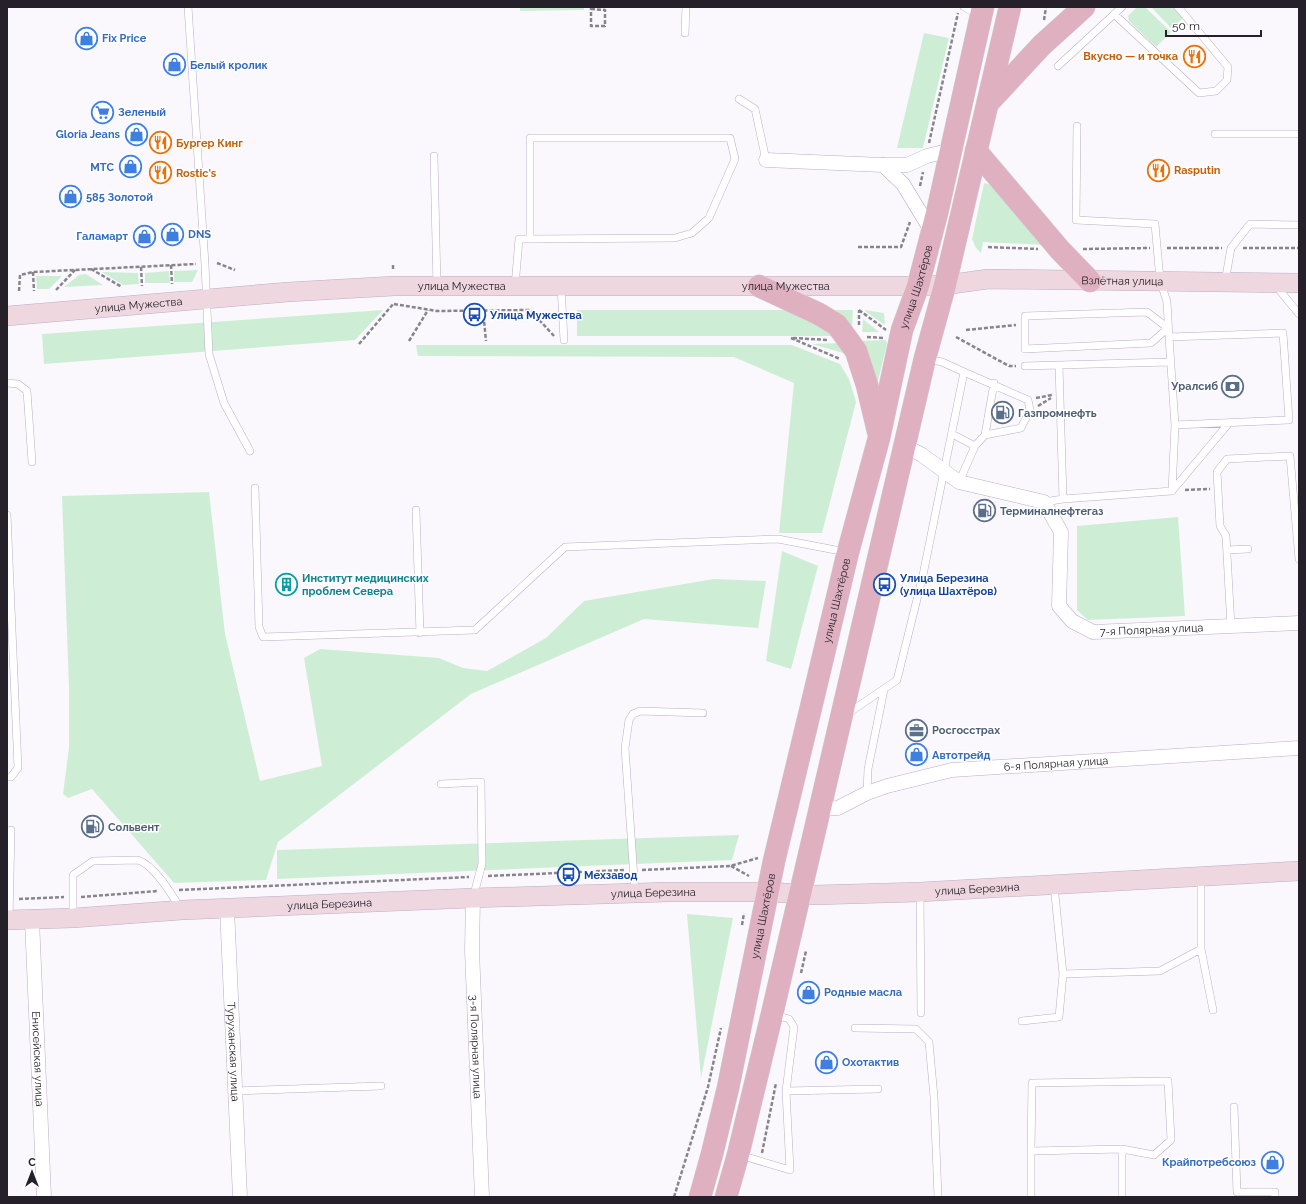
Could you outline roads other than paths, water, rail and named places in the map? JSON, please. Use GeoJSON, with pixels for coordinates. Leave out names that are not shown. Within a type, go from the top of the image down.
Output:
{"type":"FeatureCollection","features":[{"type":"Feature","properties":{"kind":"main road"},"geometry":{"type":"LineString","coordinates":[[726,1197],[738,1155],[772,1014],[925,358],[945,285],[1010,7]]}},
{"type":"Feature","properties":{"kind":"main road"},"geometry":{"type":"LineString","coordinates":[[987,104],[1042,45],[1084,7]]}},
{"type":"Feature","properties":{"kind":"main road","name":"улица Шахтёров"},"geometry":{"type":"LineString","coordinates":[[700,1197],[728,1088],[769,892],[774,861],[848,552],[880,438],[902,330],[918,286],[932,232],[951,150],[976,10]]}},
{"type":"Feature","properties":{"kind":"main road"},"geometry":{"type":"LineString","coordinates":[[976,152],[1060,250],[1090,281]]}},
{"type":"Feature","properties":{"kind":"main road","name":"Взлётная улица"},"geometry":{"type":"LineString","coordinates":[[918,286],[945,285],[988,279],[1090,281],[1160,280],[1299,283]]}},
{"type":"Feature","properties":{"kind":"main road","name":"улица Мужества"},"geometry":{"type":"LineString","coordinates":[[7,316],[311,291],[438,286],[918,286]]}},
{"type":"Feature","properties":{"kind":"main road"},"geometry":{"type":"LineString","coordinates":[[759,286],[819,314],[837,325],[856,351],[867,385],[880,438]]}},
{"type":"Feature","properties":{"kind":"main road","name":"улица Березина"},"geometry":{"type":"LineString","coordinates":[[8,920],[73,918],[227,908],[634,893],[769,892],[800,894],[920,892],[1299,872]]}},
{"type":"Feature","properties":{"kind":"street"},"geometry":{"type":"LineString","coordinates":[[766,160],[907,165],[927,156],[951,150]]}},
{"type":"Feature","properties":{"kind":"street"},"geometry":{"type":"LineString","coordinates":[[883,165],[903,184],[932,232]]}},
{"type":"Feature","properties":{"kind":"street"},"geometry":{"type":"LineString","coordinates":[[905,446],[922,455],[959,482],[1044,502]]}},
{"type":"Feature","properties":{"kind":"street","name":"7-я Полярная улица"},"geometry":{"type":"LineString","coordinates":[[1044,502],[1061,532],[1059,606],[1072,622],[1093,632],[1299,623]]}},
{"type":"Feature","properties":{"kind":"street","name":"6-я Полярная улица"},"geometry":{"type":"LineString","coordinates":[[820,809],[838,808],[867,793],[887,786],[952,770],[1299,748]]}},
{"type":"Feature","properties":{"kind":"street","name":"3-я Полярная улица"},"geometry":{"type":"LineString","coordinates":[[473,898],[472,950],[482,1197]]}},
{"type":"Feature","properties":{"kind":"street","name":"Туруханская улица"},"geometry":{"type":"LineString","coordinates":[[227,908],[240,1197]]}},
{"type":"Feature","properties":{"kind":"street","name":"Енисейская улица"},"geometry":{"type":"LineString","coordinates":[[32,920],[44,1197]]}},
{"type":"Feature","properties":{"kind":"lane"},"geometry":{"type":"LineString","coordinates":[[188,7],[207,299],[209,354],[224,403],[250,451]]}},
{"type":"Feature","properties":{"kind":"lane"},"geometry":{"type":"LineString","coordinates":[[685,33],[686,7]]}},
{"type":"Feature","properties":{"kind":"lane"},"geometry":{"type":"LineString","coordinates":[[1058,66],[1122,7]]}},
{"type":"Feature","properties":{"kind":"lane"},"geometry":{"type":"LineString","coordinates":[[1114,14],[1199,93],[1216,91],[1227,80],[1228,67],[1178,7]]}},
{"type":"Feature","properties":{"kind":"lane"},"geometry":{"type":"LineString","coordinates":[[740,99],[755,110],[766,160]]}},
{"type":"Feature","properties":{"kind":"lane"},"geometry":{"type":"LineString","coordinates":[[1077,126],[1076,220],[1155,224],[1160,280],[1166,302],[1175,425],[1172,491]]}},
{"type":"Feature","properties":{"kind":"lane"},"geometry":{"type":"LineString","coordinates":[[1215,134],[1299,134]]}},
{"type":"Feature","properties":{"kind":"lane"},"geometry":{"type":"LineString","coordinates":[[515,286],[518,239],[675,238],[692,233],[709,218],[735,159],[730,138],[530,138],[530,238]]}},
{"type":"Feature","properties":{"kind":"lane"},"geometry":{"type":"LineString","coordinates":[[434,156],[438,286]]}},
{"type":"Feature","properties":{"kind":"lane"},"geometry":{"type":"LineString","coordinates":[[1225,282],[1231,248],[1250,224],[1299,225]]}},
{"type":"Feature","properties":{"kind":"lane"},"geometry":{"type":"LineString","coordinates":[[1273,283],[1299,314]]}},
{"type":"Feature","properties":{"kind":"lane"},"geometry":{"type":"LineString","coordinates":[[560,286],[561,340]]}},
{"type":"Feature","properties":{"kind":"lane"},"geometry":{"type":"LineString","coordinates":[[1147,312],[1168,328],[1151,343],[1025,349],[1025,316],[1147,312]]}},
{"type":"Feature","properties":{"kind":"lane"},"geometry":{"type":"LineString","coordinates":[[1169,337],[1283,333],[1289,420],[1175,425]]}},
{"type":"Feature","properties":{"kind":"lane"},"geometry":{"type":"LineString","coordinates":[[925,358],[942,362],[994,383],[1028,400],[1030,410],[1021,428],[985,434]]}},
{"type":"Feature","properties":{"kind":"lane"},"geometry":{"type":"LineString","coordinates":[[1025,366],[1170,362]]}},
{"type":"Feature","properties":{"kind":"lane"},"geometry":{"type":"LineString","coordinates":[[1059,365],[1063,499]]}},
{"type":"Feature","properties":{"kind":"lane"},"geometry":{"type":"LineString","coordinates":[[842,717],[897,680],[923,575],[964,372]]}},
{"type":"Feature","properties":{"kind":"lane"},"geometry":{"type":"LineString","coordinates":[[7,383],[18,384],[27,391],[32,462]]}},
{"type":"Feature","properties":{"kind":"lane"},"geometry":{"type":"LineString","coordinates":[[959,482],[975,446],[985,434],[994,383]]}},
{"type":"Feature","properties":{"kind":"lane"},"geometry":{"type":"LineString","coordinates":[[1044,502],[1063,499],[1172,491],[1229,423]]}},
{"type":"Feature","properties":{"kind":"lane"},"geometry":{"type":"LineString","coordinates":[[952,434],[975,446]]}},
{"type":"Feature","properties":{"kind":"lane"},"geometry":{"type":"LineString","coordinates":[[1231,627],[1226,536],[1220,526],[1217,472],[1227,459],[1290,456],[1299,559]]}},
{"type":"Feature","properties":{"kind":"lane"},"geometry":{"type":"LineString","coordinates":[[255,488],[259,627],[263,637],[475,630],[565,547],[778,539],[848,552]]}},
{"type":"Feature","properties":{"kind":"lane"},"geometry":{"type":"LineString","coordinates":[[416,510],[420,633]]}},
{"type":"Feature","properties":{"kind":"lane"},"geometry":{"type":"LineString","coordinates":[[7,515],[18,768],[11,777],[7,778]]}},
{"type":"Feature","properties":{"kind":"lane"},"geometry":{"type":"LineString","coordinates":[[1227,550],[1248,549]]}},
{"type":"Feature","properties":{"kind":"lane"},"geometry":{"type":"LineString","coordinates":[[867,793],[868,769],[884,690]]}},
{"type":"Feature","properties":{"kind":"lane"},"geometry":{"type":"LineString","coordinates":[[634,893],[625,748],[629,720],[633,714],[640,711],[704,713]]}},
{"type":"Feature","properties":{"kind":"lane"},"geometry":{"type":"LineString","coordinates":[[441,784],[481,782],[482,864],[480,877],[473,898]]}},
{"type":"Feature","properties":{"kind":"lane"},"geometry":{"type":"LineString","coordinates":[[8,920],[10,899],[10,830]]}},
{"type":"Feature","properties":{"kind":"lane"},"geometry":{"type":"LineString","coordinates":[[73,918],[73,875],[93,861],[138,860],[145,862],[170,891],[182,910]]}},
{"type":"Feature","properties":{"kind":"lane"},"geometry":{"type":"LineString","coordinates":[[1201,877],[1201,949],[1213,1010]]}},
{"type":"Feature","properties":{"kind":"lane"},"geometry":{"type":"LineString","coordinates":[[1022,1020],[1059,1017],[1063,974],[1054,884]]}},
{"type":"Feature","properties":{"kind":"lane"},"geometry":{"type":"LineString","coordinates":[[920,892],[921,1013]]}},
{"type":"Feature","properties":{"kind":"lane"},"geometry":{"type":"LineString","coordinates":[[1063,974],[1160,971],[1201,949]]}},
{"type":"Feature","properties":{"kind":"lane"},"geometry":{"type":"LineString","coordinates":[[738,1155],[790,1170],[786,1091],[794,1027],[789,1019],[772,1014]]}},
{"type":"Feature","properties":{"kind":"lane"},"geometry":{"type":"LineString","coordinates":[[855,1028],[916,1028],[929,1042],[934,1097],[938,1197]]}},
{"type":"Feature","properties":{"kind":"lane"},"geometry":{"type":"LineString","coordinates":[[1031,1151],[1122,1149],[1154,1155],[1171,1140],[1168,1080],[1032,1083],[1031,1151],[1031,1197]]}},
{"type":"Feature","properties":{"kind":"lane"},"geometry":{"type":"LineString","coordinates":[[235,1091],[381,1086]]}},
{"type":"Feature","properties":{"kind":"lane"},"geometry":{"type":"LineString","coordinates":[[786,1091],[878,1088]]}},
{"type":"Feature","properties":{"kind":"lane"},"geometry":{"type":"LineString","coordinates":[[1234,1107],[1238,1195],[1275,1192],[1275,1197]]}},
{"type":"Feature","properties":{"kind":"lane"},"geometry":{"type":"LineString","coordinates":[[1122,1149],[1122,1197]]}},
{"type":"Feature","properties":{"kind":"place","name":"Fix Price"},"geometry":{"type":"Point","coordinates":[86,38]}},
{"type":"Feature","properties":{"kind":"place","name":"Вкусно — и точка"},"geometry":{"type":"Point","coordinates":[1194,56]}},
{"type":"Feature","properties":{"kind":"place","name":"Белый кролик"},"geometry":{"type":"Point","coordinates":[174,65]}},
{"type":"Feature","properties":{"kind":"place","name":"Зеленый"},"geometry":{"type":"Point","coordinates":[102,112]}},
{"type":"Feature","properties":{"kind":"place","name":"Gloria Jeans"},"geometry":{"type":"Point","coordinates":[136,134]}},
{"type":"Feature","properties":{"kind":"place","name":"Бургер Кинг"},"geometry":{"type":"Point","coordinates":[160,143]}},
{"type":"Feature","properties":{"kind":"place","name":"МТС"},"geometry":{"type":"Point","coordinates":[130,167]}},
{"type":"Feature","properties":{"kind":"place","name":"Rasputin"},"geometry":{"type":"Point","coordinates":[1158,170]}},
{"type":"Feature","properties":{"kind":"place","name":"Rostic's"},"geometry":{"type":"Point","coordinates":[161,173]}},
{"type":"Feature","properties":{"kind":"place","name":"585 Золотой"},"geometry":{"type":"Point","coordinates":[71,197]}},
{"type":"Feature","properties":{"kind":"place","name":"DNS"},"geometry":{"type":"Point","coordinates":[172,234]}},
{"type":"Feature","properties":{"kind":"place","name":"Галамарт"},"geometry":{"type":"Point","coordinates":[144,236]}},
{"type":"Feature","properties":{"kind":"place","name":"Улица Мужества"},"geometry":{"type":"Point","coordinates":[474,315]}},
{"type":"Feature","properties":{"kind":"place","name":"Уралсиб"},"geometry":{"type":"Point","coordinates":[1233,386]}},
{"type":"Feature","properties":{"kind":"place","name":"Газпромнефть"},"geometry":{"type":"Point","coordinates":[1003,413]}},
{"type":"Feature","properties":{"kind":"place","name":"Терминалнефтегаз"},"geometry":{"type":"Point","coordinates":[984,511]}},
{"type":"Feature","properties":{"kind":"place","name":"Институт медицинских проблем Севера"},"geometry":{"type":"Point","coordinates":[287,584]}},
{"type":"Feature","properties":{"kind":"place","name":"Улица Березина (улица Шахтёров)"},"geometry":{"type":"Point","coordinates":[884,584]}},
{"type":"Feature","properties":{"kind":"place","name":"Росгосстрах"},"geometry":{"type":"Point","coordinates":[916,730]}},
{"type":"Feature","properties":{"kind":"place","name":"Автотрейд"},"geometry":{"type":"Point","coordinates":[917,755]}},
{"type":"Feature","properties":{"kind":"place","name":"Сольвент"},"geometry":{"type":"Point","coordinates":[92,827]}},
{"type":"Feature","properties":{"kind":"place","name":"Мехзавод"},"geometry":{"type":"Point","coordinates":[568,875]}},
{"type":"Feature","properties":{"kind":"place","name":"Родные масла"},"geometry":{"type":"Point","coordinates":[808,992]}},
{"type":"Feature","properties":{"kind":"place","name":"Охотактив"},"geometry":{"type":"Point","coordinates":[827,1062]}},
{"type":"Feature","properties":{"kind":"place","name":"Крайпотребсоюз"},"geometry":{"type":"Point","coordinates":[1272,1162]}}]}
